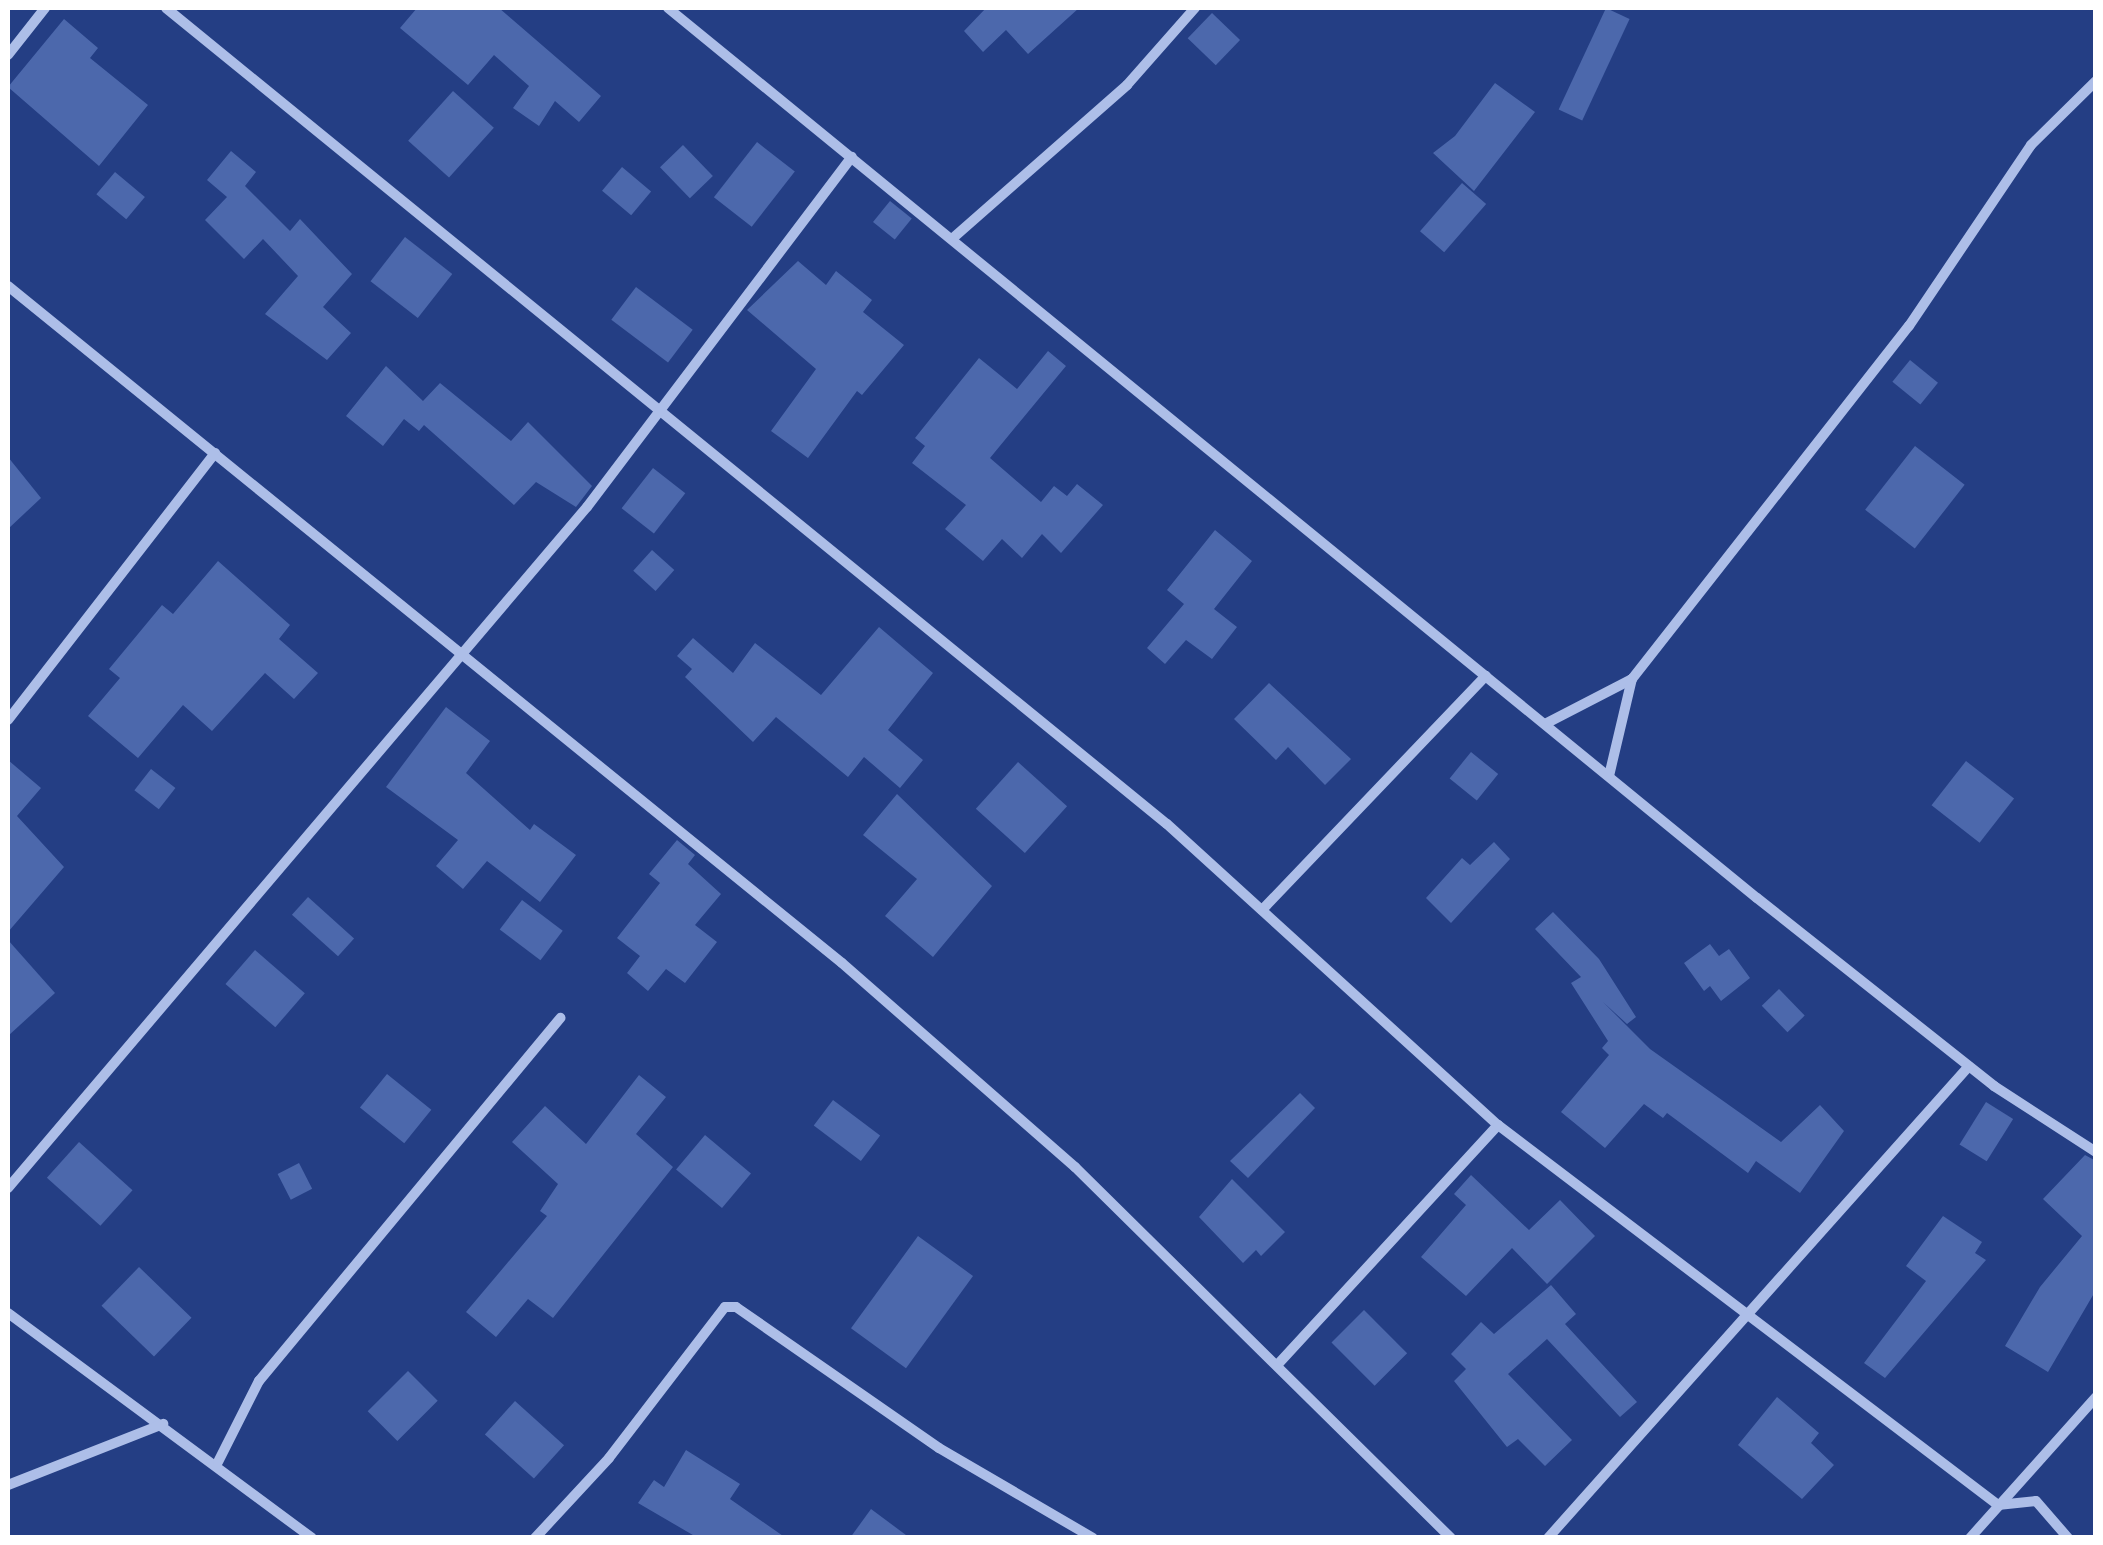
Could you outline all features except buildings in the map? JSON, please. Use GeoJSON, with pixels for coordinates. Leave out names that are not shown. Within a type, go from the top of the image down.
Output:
{"type":"FeatureCollection","features":[{"type":"Feature","properties":{"kind":"street"},"geometry":{"type":"LineString","coordinates":[[8,55],[45,8]]}},
{"type":"Feature","properties":{"kind":"street"},"geometry":{"type":"LineString","coordinates":[[166,8],[663,411],[1262,910],[1498,1125],[1998,1505],[2036,1501],[2068,1538]]}},
{"type":"Feature","properties":{"kind":"street"},"geometry":{"type":"LineString","coordinates":[[668,8],[1969,1066],[2096,1152]]}},
{"type":"Feature","properties":{"kind":"street"},"geometry":{"type":"LineString","coordinates":[[952,238],[1126,85],[1195,8]]}},
{"type":"Feature","properties":{"kind":"street"},"geometry":{"type":"LineString","coordinates":[[1544,724],[1632,678],[1909,326],[2031,145],[2096,81]]}},
{"type":"Feature","properties":{"kind":"street"},"geometry":{"type":"LineString","coordinates":[[8,1188],[663,411],[852,156]]}},
{"type":"Feature","properties":{"kind":"street"},"geometry":{"type":"LineString","coordinates":[[8,286],[842,963],[1075,1167],[1278,1364],[1441,1533],[1451,1538]]}},
{"type":"Feature","properties":{"kind":"street"},"geometry":{"type":"LineString","coordinates":[[8,720],[215,454]]}},
{"type":"Feature","properties":{"kind":"street"},"geometry":{"type":"LineString","coordinates":[[1262,910],[1486,676]]}},
{"type":"Feature","properties":{"kind":"street"},"geometry":{"type":"LineString","coordinates":[[1609,776],[1632,678]]}},
{"type":"Feature","properties":{"kind":"street"},"geometry":{"type":"LineString","coordinates":[[218,1462],[258,1382],[560,1018]]}},
{"type":"Feature","properties":{"kind":"street"},"geometry":{"type":"LineString","coordinates":[[1548,1538],[1969,1066]]}},
{"type":"Feature","properties":{"kind":"street"},"geometry":{"type":"LineString","coordinates":[[1278,1364],[1498,1125]]}},
{"type":"Feature","properties":{"kind":"street"},"geometry":{"type":"LineString","coordinates":[[535,1538],[609,1458],[725,1307],[736,1308],[925,1440],[1093,1538]]}},
{"type":"Feature","properties":{"kind":"street"},"geometry":{"type":"LineString","coordinates":[[8,1314],[218,1462],[312,1538]]}},
{"type":"Feature","properties":{"kind":"street"},"geometry":{"type":"LineString","coordinates":[[1970,1538],[2096,1396]]}},
{"type":"Feature","properties":{"kind":"street"},"geometry":{"type":"LineString","coordinates":[[8,1485],[163,1424]]}}]}
